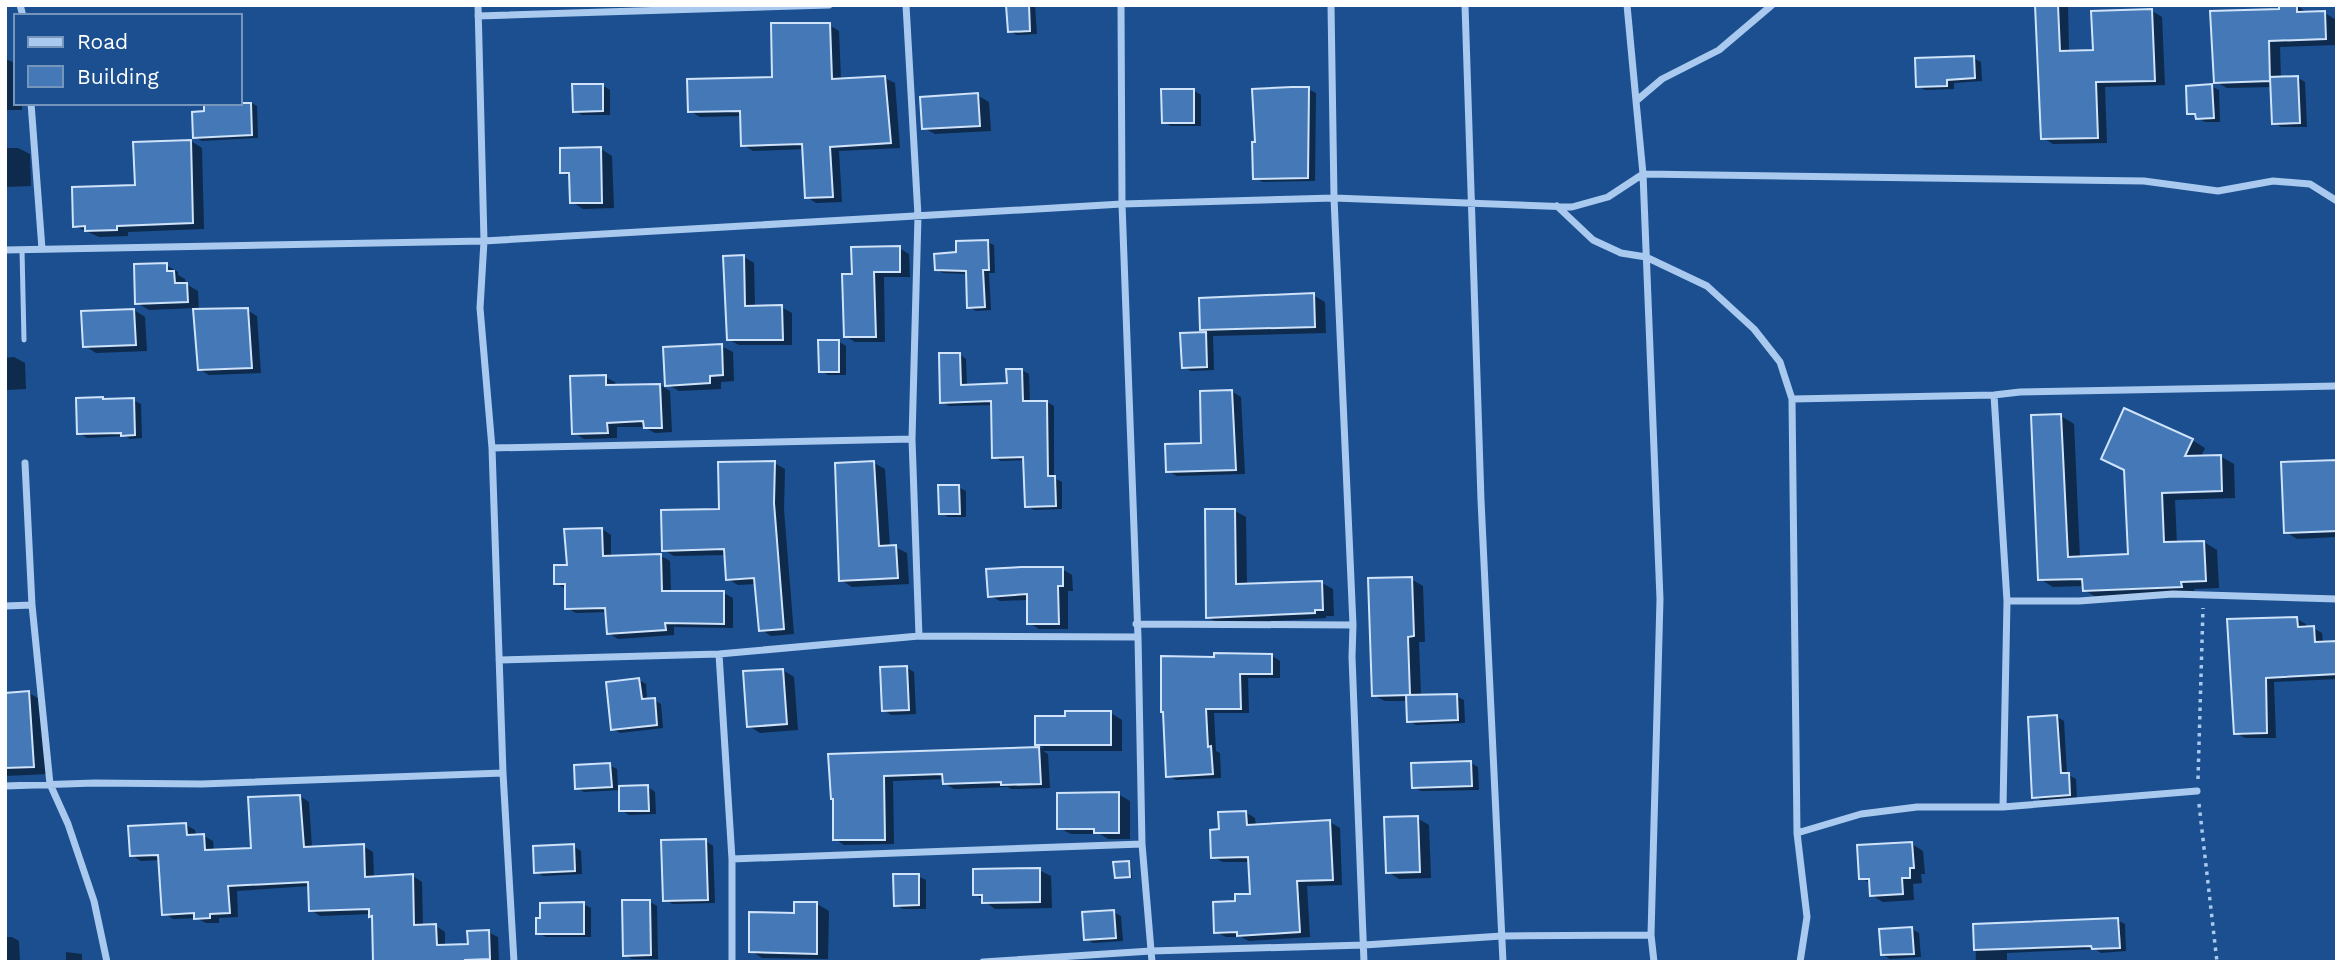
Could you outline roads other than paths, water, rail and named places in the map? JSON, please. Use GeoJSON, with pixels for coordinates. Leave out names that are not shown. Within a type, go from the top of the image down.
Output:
{"type":"FeatureCollection","features":[{"type":"Feature","properties":{"kind":"street"},"geometry":{"type":"LineString","coordinates":[[478,5],[484,241],[480,308],[492,448],[503,774],[514,962]]}},
{"type":"Feature","properties":{"kind":"street"},"geometry":{"type":"LineString","coordinates":[[478,16],[829,5]]}},
{"type":"Feature","properties":{"kind":"street"},"geometry":{"type":"LineString","coordinates":[[906,5],[918,216],[912,439],[919,636]]}},
{"type":"Feature","properties":{"kind":"street"},"geometry":{"type":"LineString","coordinates":[[1121,5],[1122,204],[1138,637],[1142,844],[1152,962]]}},
{"type":"Feature","properties":{"kind":"street"},"geometry":{"type":"LineString","coordinates":[[1331,5],[1334,198],[1353,625],[1364,962]]}},
{"type":"Feature","properties":{"kind":"street"},"geometry":{"type":"LineString","coordinates":[[1465,5],[1481,514],[1503,962]]}},
{"type":"Feature","properties":{"kind":"street"},"geometry":{"type":"LineString","coordinates":[[1627,5],[1643,174],[1660,599],[1651,935],[1654,962]]}},
{"type":"Feature","properties":{"kind":"street"},"geometry":{"type":"LineString","coordinates":[[1636,101],[1661,79],[1719,50],[1772,5]]}},
{"type":"Feature","properties":{"kind":"street"},"geometry":{"type":"LineString","coordinates":[[31,105],[42,249]]}},
{"type":"Feature","properties":{"kind":"street"},"geometry":{"type":"LineString","coordinates":[[5,250],[484,241],[1122,204],[1334,198],[1572,206],[1608,197],[1643,174],[2144,181],[2218,191],[2273,181],[2310,184],[2337,201]]}},
{"type":"Feature","properties":{"kind":"street"},"geometry":{"type":"LineString","coordinates":[[1556,206],[1593,240],[1621,253],[1646,257],[1707,286],[1754,329],[1780,362],[1793,399],[1797,833],[1807,917],[1800,962]]}},
{"type":"Feature","properties":{"kind":"street"},"geometry":{"type":"LineString","coordinates":[[1793,399],[1994,395],[2117,389],[2337,386]]}},
{"type":"Feature","properties":{"kind":"street"},"geometry":{"type":"LineString","coordinates":[[1994,395],[2007,601],[2003,807]]}},
{"type":"Feature","properties":{"kind":"street"},"geometry":{"type":"LineString","coordinates":[[492,448],[912,439]]}},
{"type":"Feature","properties":{"kind":"street"},"geometry":{"type":"LineString","coordinates":[[25,463],[32,605],[50,784],[68,824],[94,901],[107,962]]}},
{"type":"Feature","properties":{"kind":"street"},"geometry":{"type":"LineString","coordinates":[[2007,601],[2079,601],[2173,594],[2337,598]]}},
{"type":"Feature","properties":{"kind":"street"},"geometry":{"type":"LineString","coordinates":[[5,606],[32,605]]}},
{"type":"Feature","properties":{"kind":"street"},"geometry":{"type":"LineString","coordinates":[[1136,624],[1353,625]]}},
{"type":"Feature","properties":{"kind":"street"},"geometry":{"type":"LineString","coordinates":[[499,660],[719,654],[919,636],[1138,637]]}},
{"type":"Feature","properties":{"kind":"street"},"geometry":{"type":"LineString","coordinates":[[719,654],[732,859],[733,962]]}},
{"type":"Feature","properties":{"kind":"street"},"geometry":{"type":"LineString","coordinates":[[5,786],[202,784],[503,774]]}},
{"type":"Feature","properties":{"kind":"street"},"geometry":{"type":"LineString","coordinates":[[1797,833],[1872,812],[1917,807],[2003,807],[2197,791]]}},
{"type":"Feature","properties":{"kind":"street"},"geometry":{"type":"LineString","coordinates":[[732,859],[1142,844]]}},
{"type":"Feature","properties":{"kind":"street"},"geometry":{"type":"LineString","coordinates":[[983,962],[1152,951],[1364,945],[1502,936],[1651,935]]}},
{"type":"Feature","properties":{"kind":"lane"},"geometry":{"type":"LineString","coordinates":[[22,250],[24,340]]}}]}
